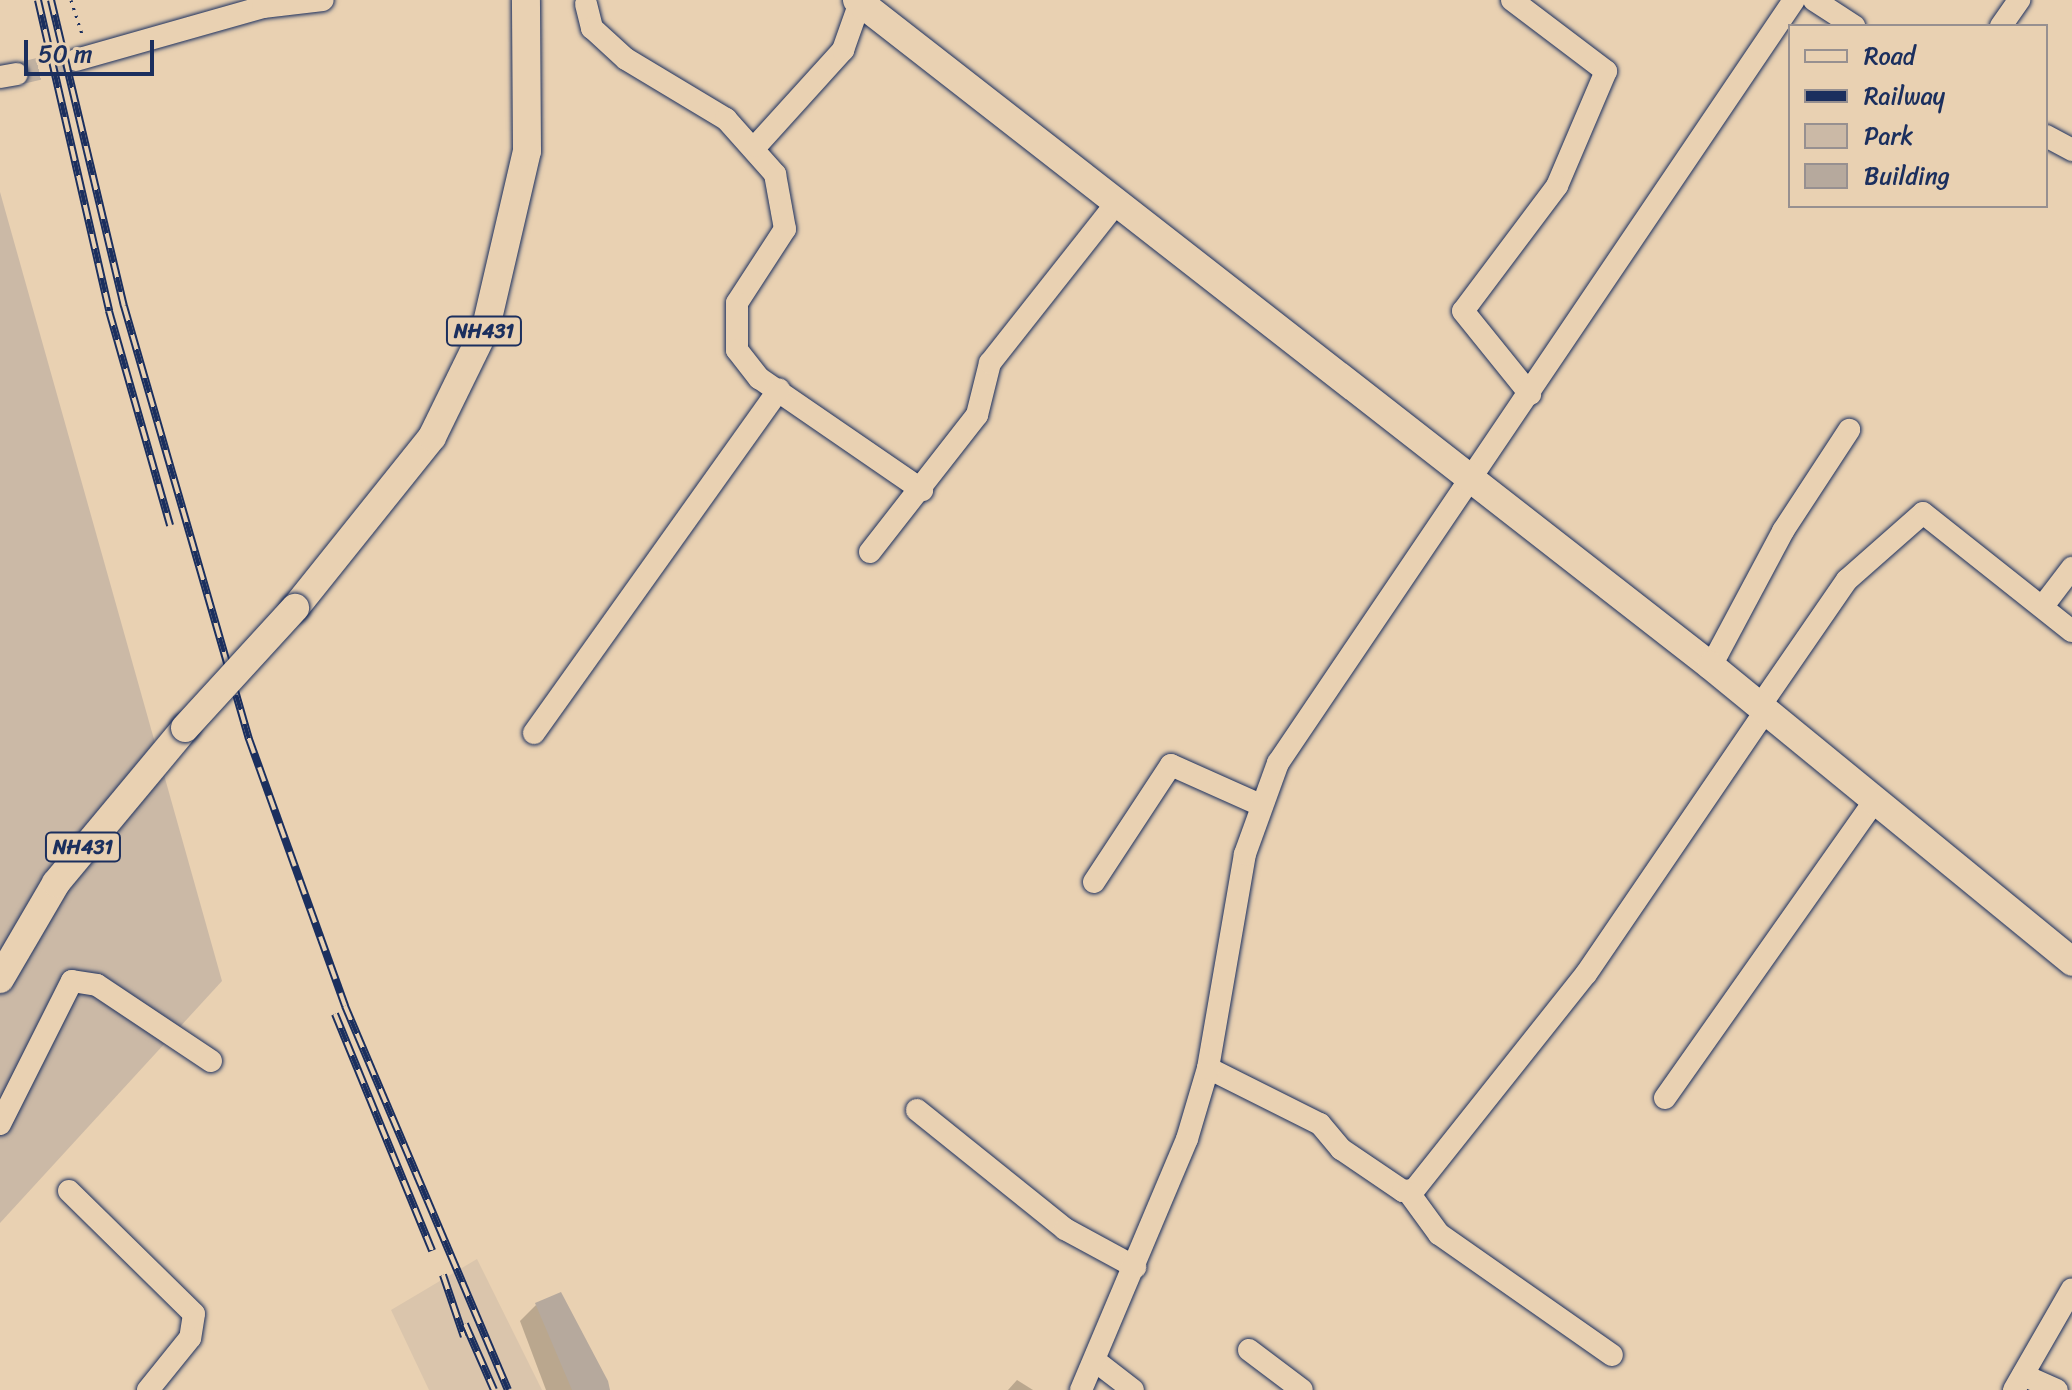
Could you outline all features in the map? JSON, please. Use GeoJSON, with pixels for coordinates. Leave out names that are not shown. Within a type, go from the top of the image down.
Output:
{"type":"FeatureCollection","features":[{"type":"Feature","properties":{"kind":"main road","name":"NH431"},"geometry":{"type":"LineString","coordinates":[[0,979],[56,883],[185,728],[295,608],[432,437],[486,327],[527,151],[526,0]]}},
{"type":"Feature","properties":{"kind":"main road"},"geometry":{"type":"LineString","coordinates":[[858,1],[1711,666],[2072,962]]}},
{"type":"Feature","properties":{"kind":"street"},"geometry":{"type":"LineString","coordinates":[[76,60],[97,49],[290,3],[323,0]]}},
{"type":"Feature","properties":{"kind":"street"},"geometry":{"type":"LineString","coordinates":[[1512,0],[1606,71],[1557,186],[1463,311],[1530,394]]}},
{"type":"Feature","properties":{"kind":"street"},"geometry":{"type":"LineString","coordinates":[[1081,1390],[1098,1363],[1208,1068],[1258,804],[1371,616],[1472,480],[1794,0]]}},
{"type":"Feature","properties":{"kind":"street"},"geometry":{"type":"LineString","coordinates":[[1814,0],[1851,24]]}},
{"type":"Feature","properties":{"kind":"street"},"geometry":{"type":"LineString","coordinates":[[2002,24],[2019,0]]}},
{"type":"Feature","properties":{"kind":"street"},"geometry":{"type":"LineString","coordinates":[[756,146],[843,50],[858,1]]}},
{"type":"Feature","properties":{"kind":"street"},"geometry":{"type":"LineString","coordinates":[[586,4],[592,28],[626,59],[726,119],[756,146],[775,174],[785,229],[737,303],[736,335],[759,378],[922,490]]}},
{"type":"Feature","properties":{"kind":"street"},"geometry":{"type":"LineString","coordinates":[[2048,137],[2072,150]]}},
{"type":"Feature","properties":{"kind":"street"},"geometry":{"type":"LineString","coordinates":[[870,552],[922,490],[977,415],[990,363],[1118,201]]}},
{"type":"Feature","properties":{"kind":"street"},"geometry":{"type":"LineString","coordinates":[[534,733],[779,390]]}},
{"type":"Feature","properties":{"kind":"street"},"geometry":{"type":"LineString","coordinates":[[1711,666],[1783,531],[1849,430]]}},
{"type":"Feature","properties":{"kind":"street"},"geometry":{"type":"LineString","coordinates":[[1409,1193],[1586,974],[1847,580],[1916,515],[1935,517],[2072,631]]}},
{"type":"Feature","properties":{"kind":"street"},"geometry":{"type":"LineString","coordinates":[[2043,606],[2072,568]]}},
{"type":"Feature","properties":{"kind":"street"},"geometry":{"type":"LineString","coordinates":[[1094,882],[1171,765],[1258,804]]}},
{"type":"Feature","properties":{"kind":"street"},"geometry":{"type":"LineString","coordinates":[[1665,1098],[1874,802]]}},
{"type":"Feature","properties":{"kind":"street"},"geometry":{"type":"LineString","coordinates":[[0,1124],[72,981],[97,985],[211,1061]]}},
{"type":"Feature","properties":{"kind":"street"},"geometry":{"type":"LineString","coordinates":[[1208,1068],[1320,1124],[1341,1149],[1409,1193],[1439,1234],[1612,1355]]}},
{"type":"Feature","properties":{"kind":"street"},"geometry":{"type":"LineString","coordinates":[[917,1110],[1065,1229],[1135,1267]]}},
{"type":"Feature","properties":{"kind":"street"},"geometry":{"type":"LineString","coordinates":[[69,1191],[194,1314],[190,1338],[148,1390]]}},
{"type":"Feature","properties":{"kind":"street"},"geometry":{"type":"LineString","coordinates":[[2057,1390],[2018,1383],[2072,1289]]}},
{"type":"Feature","properties":{"kind":"street"},"geometry":{"type":"LineString","coordinates":[[1249,1350],[1302,1390]]}},
{"type":"Feature","properties":{"kind":"street"},"geometry":{"type":"LineString","coordinates":[[1098,1363],[1133,1390]]}},
{"type":"Feature","properties":{"kind":"path"},"geometry":{"type":"LineString","coordinates":[[71,0],[85,42],[97,49]]}},
{"type":"Feature","properties":{"kind":"shaded area"},"geometry":{"type":"Polygon","coordinates":[[[477,1259],[542,1390],[429,1390],[391,1310],[477,1259]]]}},
{"type":"Feature","properties":{"kind":"green space"},"geometry":{"type":"Polygon","coordinates":[[[0,192],[222,981],[0,1223],[0,192]]]}},
{"type":"Feature","properties":{"kind":"building"},"geometry":{"type":"Polygon","coordinates":[[[561,1292],[610,1390],[572,1390],[535,1303],[561,1292]]]}},
{"type":"Feature","properties":{"kind":"tunnel"},"geometry":{"type":"LineString","coordinates":[[17,74],[76,60]]}},
{"type":"Feature","properties":{"kind":"railway"},"geometry":{"type":"LineString","coordinates":[[38,0],[109,311],[170,525]]}},
{"type":"Feature","properties":{"kind":"railway"},"geometry":{"type":"LineString","coordinates":[[51,0],[124,306],[249,739],[345,1006],[508,1390]]}},
{"type":"Feature","properties":{"kind":"railway"},"geometry":{"type":"LineString","coordinates":[[335,1014],[432,1251]]}},
{"type":"Feature","properties":{"kind":"railway"},"geometry":{"type":"LineString","coordinates":[[443,1275],[464,1337]]}},
{"type":"Feature","properties":{"kind":"railway"},"geometry":{"type":"LineString","coordinates":[[465,1324],[494,1390]]}}]}
